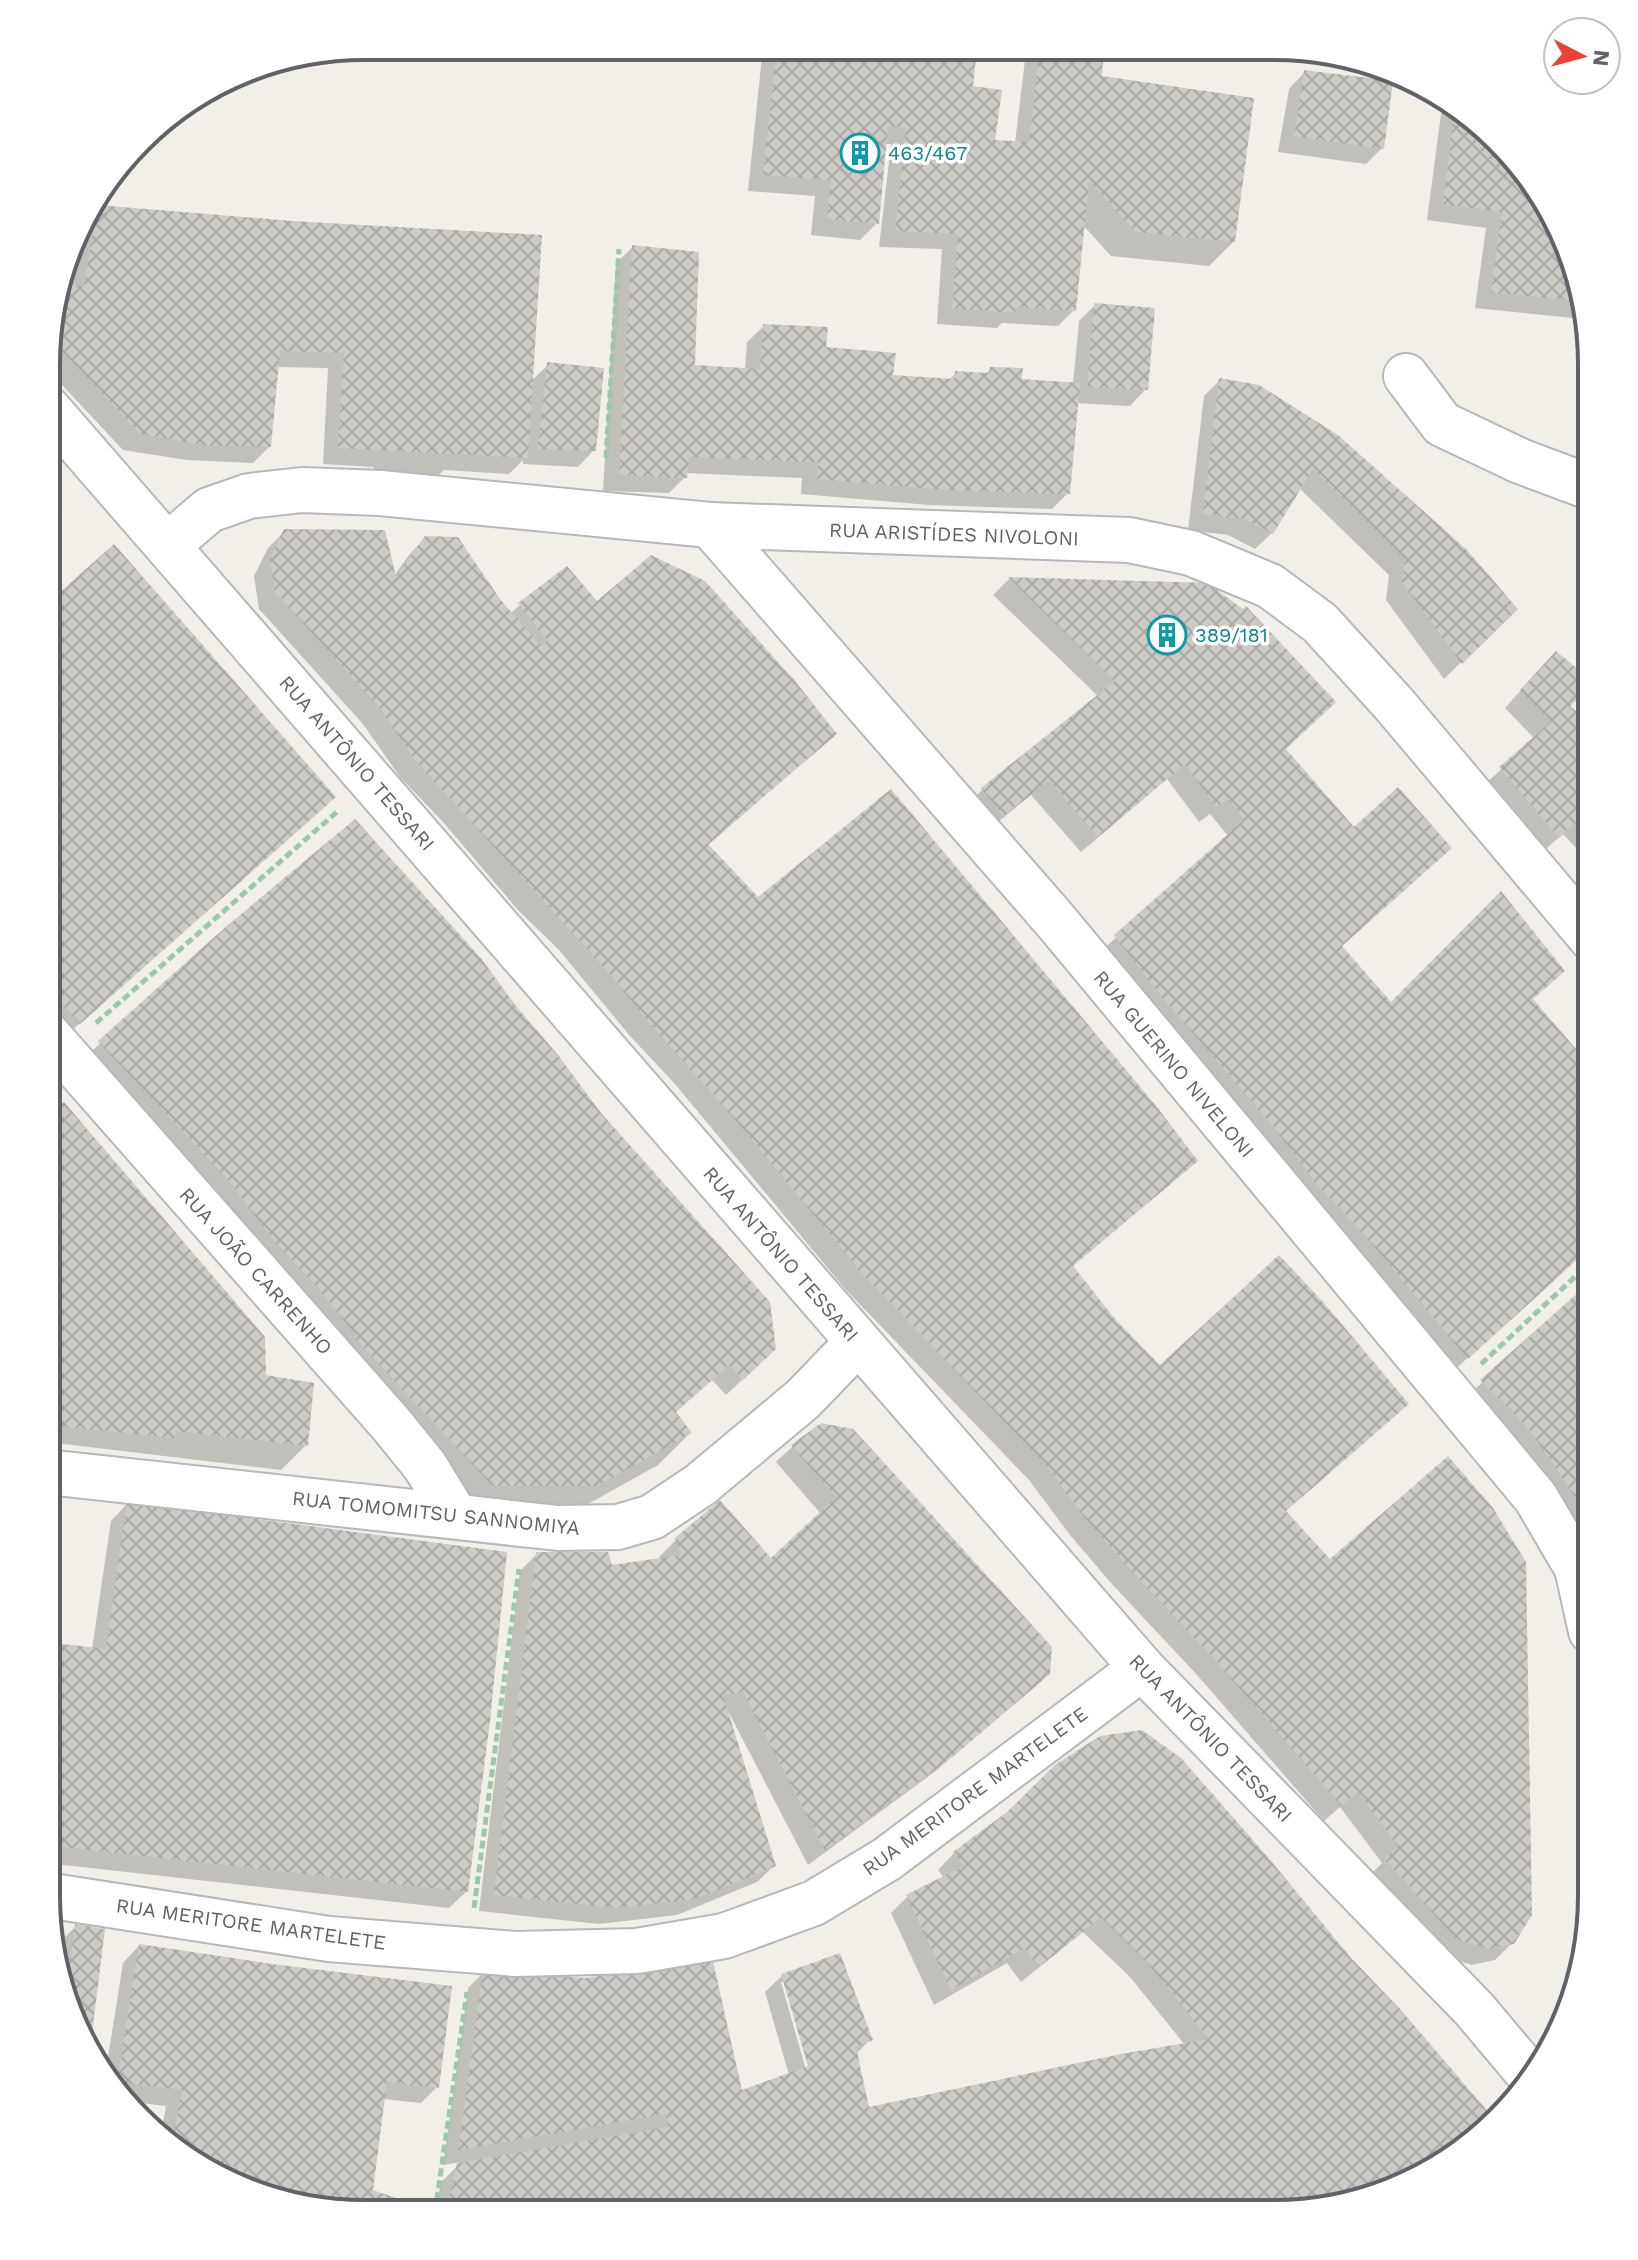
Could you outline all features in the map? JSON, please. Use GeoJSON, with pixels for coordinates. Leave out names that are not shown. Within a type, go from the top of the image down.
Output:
{"type":"FeatureCollection","features":[{"type":"Feature","properties":{"kind":"street"},"geometry":{"type":"LineString","coordinates":[[1406,376],[1442,424],[1520,461],[1578,483]]}},
{"type":"Feature","properties":{"kind":"street","name":"RUA ANTÔNIO TESSARI"},"geometry":{"type":"LineString","coordinates":[[60,422],[1142,1668],[1474,2009],[1524,2069]]}},
{"type":"Feature","properties":{"kind":"street","name":"RUA ARISTÍDES NIVOLONI"},"geometry":{"type":"LineString","coordinates":[[168,545],[209,510],[249,496],[302,490],[380,493],[710,525],[1129,540],[1191,553],[1270,586],[1320,623],[1393,703],[1578,922]]}},
{"type":"Feature","properties":{"kind":"street","name":"RUA GUERINO NIVELONI"},"geometry":{"type":"LineString","coordinates":[[710,525],[1054,919],[1536,1498],[1578,1572]]}},
{"type":"Feature","properties":{"kind":"street","name":"RUA JOÃO CARRENHO"},"geometry":{"type":"LineString","coordinates":[[67,1033],[425,1466],[455,1515]]}},
{"type":"Feature","properties":{"kind":"street","name":"RUA TOMOMITSU SANNOMIYA"},"geometry":{"type":"LineString","coordinates":[[60,1473],[558,1528],[618,1527],[652,1517],[700,1485],[803,1399],[857,1343]]}},
{"type":"Feature","properties":{"kind":"street","name":"RUA MERITORE MARTELETE"},"geometry":{"type":"LineString","coordinates":[[60,1897],[329,1939],[469,1970],[516,1954],[637,1951],[724,1936],[814,1903],[887,1859],[1142,1668]]}},
{"type":"Feature","properties":{"kind":"path"},"geometry":{"type":"LineString","coordinates":[[606,458],[619,249]]}},
{"type":"Feature","properties":{"kind":"path"},"geometry":{"type":"LineString","coordinates":[[67,1033],[342,808]]}},
{"type":"Feature","properties":{"kind":"path"},"geometry":{"type":"LineString","coordinates":[[1448,1395],[1578,1274]]}},
{"type":"Feature","properties":{"kind":"path"},"geometry":{"type":"LineString","coordinates":[[437,2200],[521,1556]]}},
{"type":"Feature","properties":{"kind":"building"},"geometry":{"type":"Polygon","coordinates":[[[776,60],[976,60],[973,86],[1002,90],[995,140],[1029,142],[1039,60],[1103,60],[1102,76],[1254,98],[1235,242],[1136,232],[1089,181],[1076,311],[1015,307],[1015,313],[952,308],[958,234],[895,231],[906,128],[888,126],[879,224],[827,219],[831,180],[763,175],[776,60]]]}},
{"type":"Feature","properties":{"kind":"building"},"geometry":{"type":"Polygon","coordinates":[[[1304,70],[1382,80],[1393,84],[1384,149],[1294,136],[1304,70]]]}},
{"type":"Feature","properties":{"kind":"building"},"geometry":{"type":"Polygon","coordinates":[[[1453,119],[1503,163],[1527,195],[1555,247],[1571,300],[1491,292],[1502,212],[1443,204],[1453,119]]]}},
{"type":"Feature","properties":{"kind":"building"},"geometry":{"type":"Polygon","coordinates":[[[105,206],[292,221],[542,235],[528,458],[338,448],[344,353],[280,351],[271,447],[205,445],[140,434],[61,349],[70,285],[84,286],[95,222],[105,206]]]}},
{"type":"Feature","properties":{"kind":"building"},"geometry":{"type":"Polygon","coordinates":[[[632,245],[699,252],[695,365],[760,369],[763,324],[828,327],[826,347],[896,353],[893,375],[954,379],[955,371],[989,373],[990,367],[1023,368],[1022,379],[1080,383],[1070,494],[947,490],[817,479],[818,462],[689,457],[687,478],[619,475],[632,245]]]}},
{"type":"Feature","properties":{"kind":"building"},"geometry":{"type":"Polygon","coordinates":[[[1094,303],[1155,308],[1148,390],[1087,387],[1094,303]]]}},
{"type":"Feature","properties":{"kind":"building"},"geometry":{"type":"Polygon","coordinates":[[[547,362],[604,368],[596,451],[538,449],[547,362]]]}},
{"type":"Feature","properties":{"kind":"building"},"geometry":{"type":"Polygon","coordinates":[[[1219,378],[1259,385],[1338,435],[1467,550],[1518,609],[1462,664],[1402,582],[1405,559],[1313,469],[1273,534],[1245,519],[1203,514],[1219,378]]]}},
{"type":"Feature","properties":{"kind":"building"},"geometry":{"type":"Polygon","coordinates":[[[284,529],[385,530],[396,577],[425,536],[458,537],[500,599],[541,646],[549,642],[518,603],[567,566],[597,601],[651,555],[705,581],[795,681],[837,734],[708,844],[758,897],[891,789],[1157,1107],[1198,1161],[1073,1266],[1115,1319],[1160,1365],[1279,1255],[1409,1404],[1286,1511],[1330,1559],[1448,1456],[1493,1508],[1526,1562],[1532,1915],[1514,1944],[1489,1949],[1456,1939],[1384,1858],[1398,1846],[1358,1792],[1342,1806],[1215,1660],[1085,1518],[1045,1464],[862,1273],[610,974],[416,761],[380,708],[275,592],[270,558],[284,529]]]}},
{"type":"Feature","properties":{"kind":"building"},"geometry":{"type":"Polygon","coordinates":[[[114,544],[336,797],[80,1024],[60,1002],[60,592],[114,544]]]}},
{"type":"Feature","properties":{"kind":"building"},"geometry":{"type":"Polygon","coordinates":[[[1008,577],[1207,583],[1243,609],[1246,606],[1336,702],[1286,749],[1354,827],[1398,787],[1452,848],[1342,946],[1391,1002],[1501,891],[1565,971],[1533,999],[1576,1049],[1578,1047],[1578,1259],[1468,1359],[1369,1240],[1317,1184],[1268,1120],[1162,997],[1114,935],[1244,820],[1228,799],[1216,807],[1185,764],[1098,837],[1049,780],[1004,816],[981,788],[1115,681],[1008,577]]]}},
{"type":"Feature","properties":{"kind":"building"},"geometry":{"type":"Polygon","coordinates":[[[1556,651],[1578,669],[1578,699],[1570,706],[1578,713],[1578,821],[1559,838],[1499,767],[1551,722],[1520,690],[1556,651]]]}},
{"type":"Feature","properties":{"kind":"building"},"geometry":{"type":"Polygon","coordinates":[[[355,819],[480,957],[601,1113],[770,1302],[776,1349],[743,1380],[729,1365],[676,1412],[692,1433],[597,1486],[492,1485],[354,1337],[356,1335],[271,1237],[230,1182],[98,1041],[228,925],[355,819]]]}},
{"type":"Feature","properties":{"kind":"building"},"geometry":{"type":"Polygon","coordinates":[[[64,1102],[265,1337],[266,1375],[314,1383],[308,1446],[176,1431],[175,1438],[60,1426],[60,1106],[64,1102]]]}},
{"type":"Feature","properties":{"kind":"building"},"geometry":{"type":"Polygon","coordinates":[[[1578,1292],[1578,1501],[1536,1439],[1512,1410],[1480,1380],[1578,1292]]]}},
{"type":"Feature","properties":{"kind":"building"},"geometry":{"type":"Polygon","coordinates":[[[821,1423],[853,1429],[879,1457],[1052,1647],[1050,1674],[956,1754],[825,1850],[743,1692],[723,1695],[776,1866],[695,1899],[616,1908],[494,1895],[536,1552],[608,1552],[612,1565],[681,1555],[675,1538],[720,1500],[771,1558],[836,1497],[791,1445],[821,1423]]]}},
{"type":"Feature","properties":{"kind":"building"},"geometry":{"type":"Polygon","coordinates":[[[127,1502],[507,1552],[468,1892],[60,1847],[60,1644],[106,1649],[127,1502]]]}},
{"type":"Feature","properties":{"kind":"building"},"geometry":{"type":"Polygon","coordinates":[[[1142,1730],[1181,1758],[1351,1958],[1401,2010],[1488,2112],[1475,2125],[1443,2149],[1391,2177],[1353,2190],[1294,2199],[449,2200],[457,2163],[668,2127],[666,2114],[458,2150],[483,1970],[586,1978],[712,1957],[742,2090],[808,2066],[781,1974],[840,1953],[873,2040],[856,2047],[869,2107],[1121,2054],[1209,2039],[1146,1961],[1101,1917],[1039,1967],[1024,1948],[951,1990],[906,1895],[964,1866],[953,1852],[1007,1812],[1055,1765],[1100,1736],[1142,1730]]]}},
{"type":"Feature","properties":{"kind":"building"},"geometry":{"type":"Polygon","coordinates":[[[75,1924],[105,1929],[92,2033],[83,2013],[69,1970],[75,1924]]]}},
{"type":"Feature","properties":{"kind":"building"},"geometry":{"type":"Polygon","coordinates":[[[139,1944],[452,1986],[439,2088],[387,2082],[373,2190],[402,2200],[324,2197],[285,2190],[247,2177],[238,2173],[238,2167],[221,2165],[174,2133],[182,2090],[124,2083],[118,2075],[139,1944]]]}},
{"type":"Feature","properties":{"kind":"place","name":"463/467"},"geometry":{"type":"Point","coordinates":[860,153]}},
{"type":"Feature","properties":{"kind":"place","name":"389/181"},"geometry":{"type":"Point","coordinates":[1167,635]}}]}
